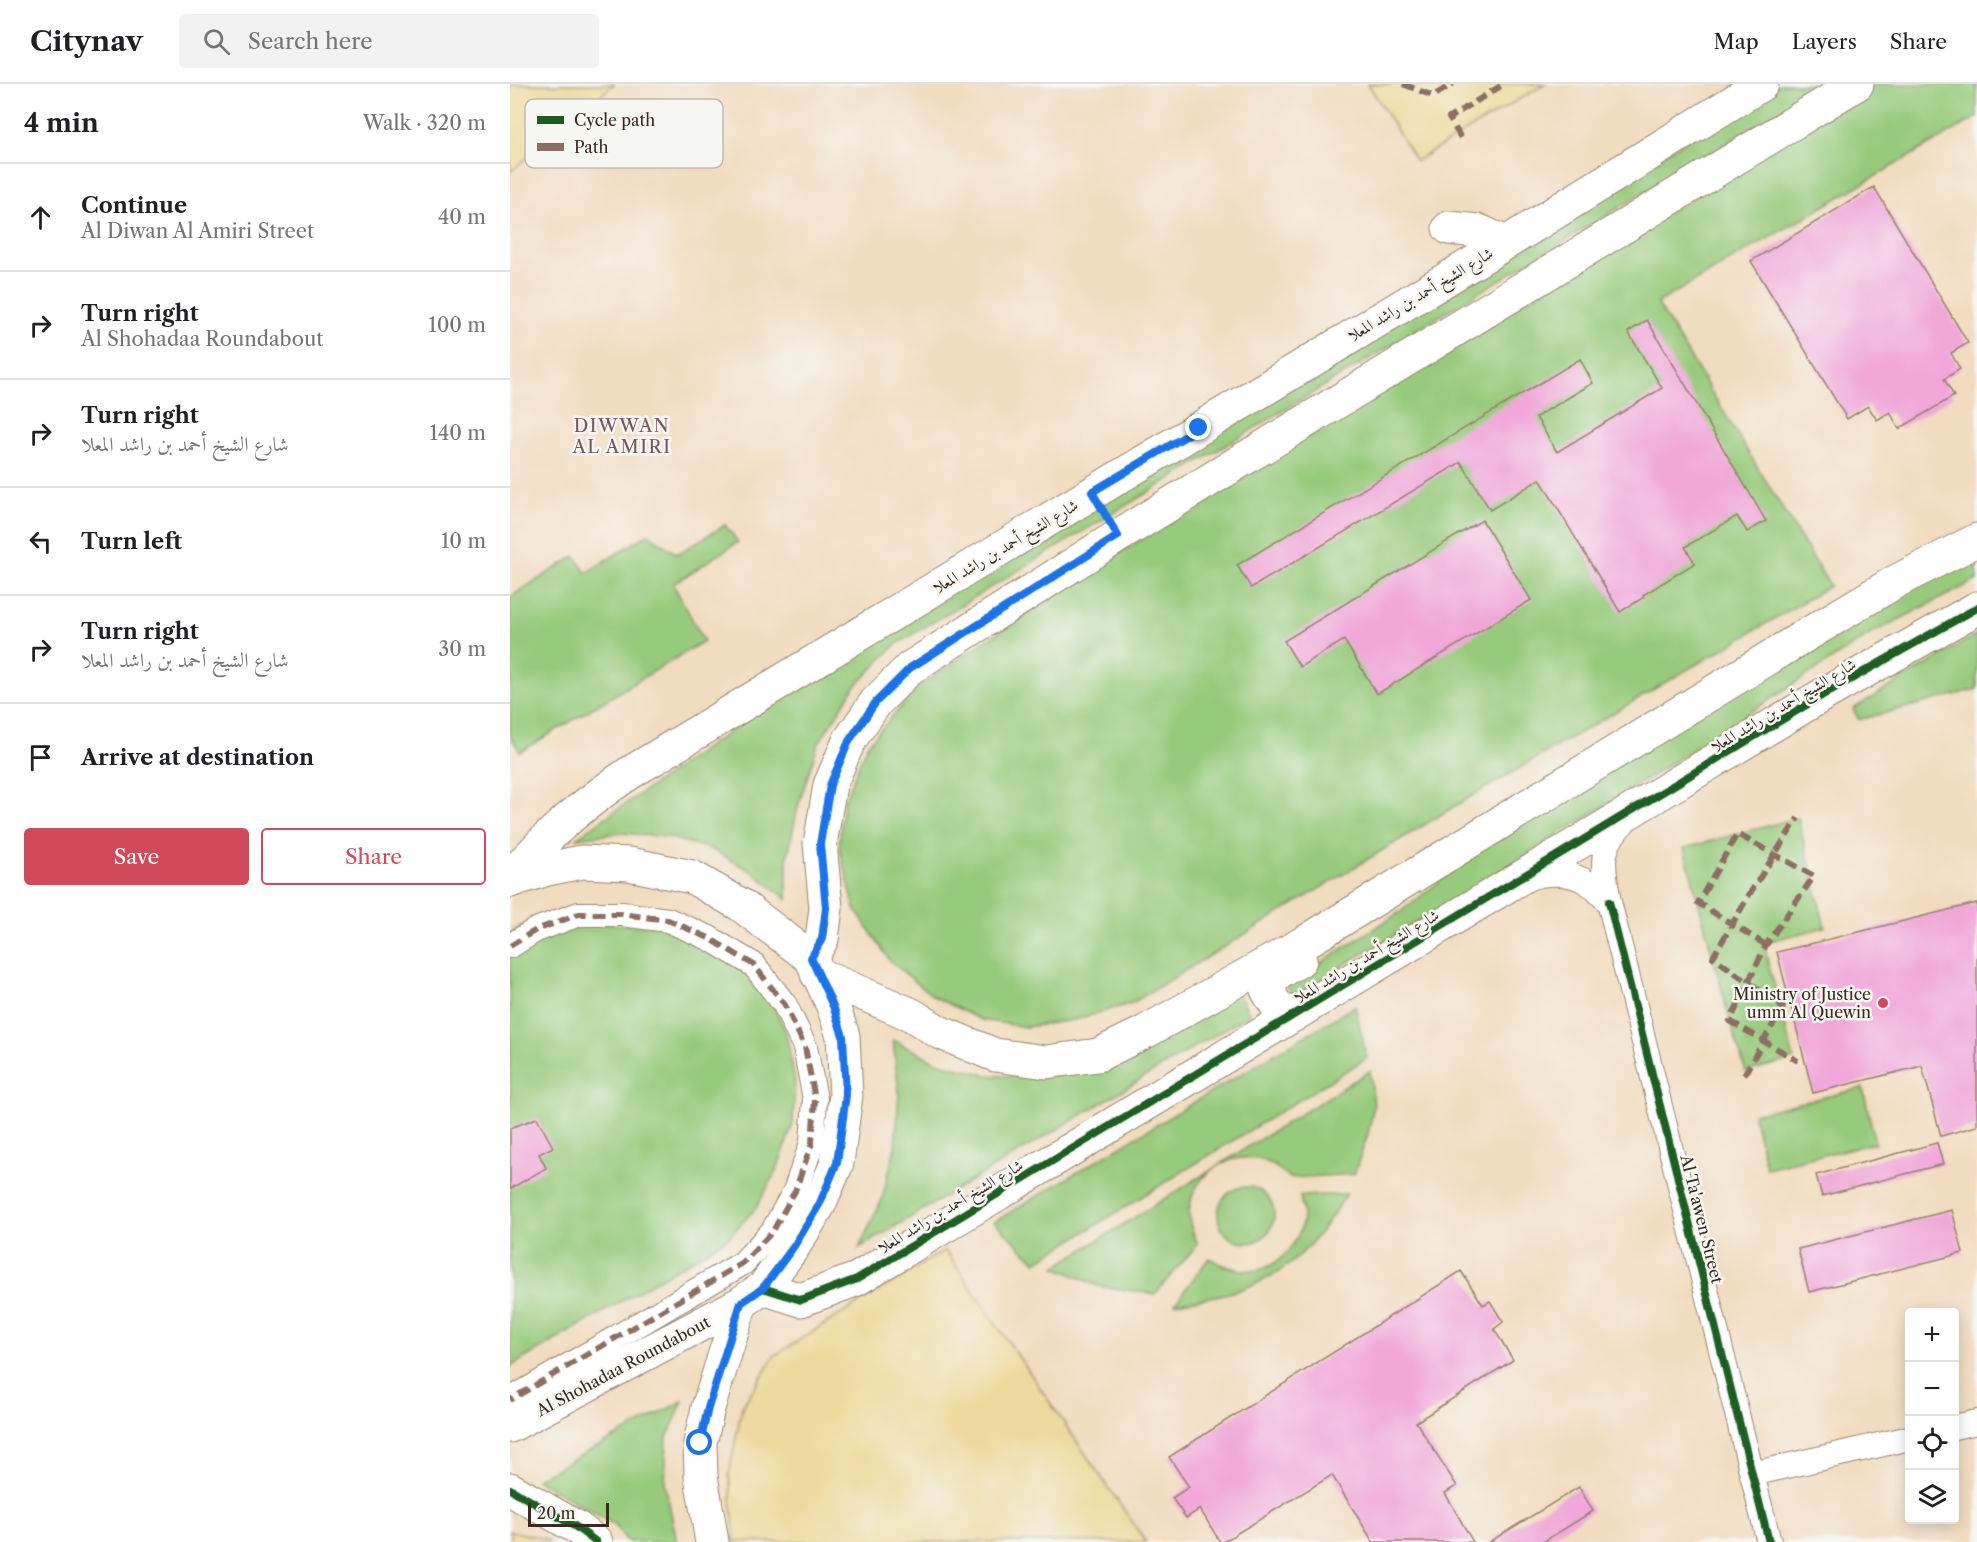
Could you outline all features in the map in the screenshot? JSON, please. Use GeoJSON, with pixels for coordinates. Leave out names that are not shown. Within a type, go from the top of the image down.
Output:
{"type":"FeatureCollection","features":[{"type":"Feature","properties":{"kind":"main road","name":"شارع الشيخ أحمد بن راشد المعلا"},"geometry":{"type":"LineString","coordinates":[[510,879],[560,824],[609,787],[1506,243],[1762,84]]}},
{"type":"Feature","properties":{"kind":"main road"},"geometry":{"type":"LineString","coordinates":[[1857,84],[1118,536],[910,668],[876,702],[849,741],[830,785],[820,844],[826,908],[822,939],[814,966],[912,1015],[939,1032],[995,1055],[1046,1062],[1098,1055],[1145,1032],[1307,941],[1895,582],[1977,540]]}},
{"type":"Feature","properties":{"kind":"main road"},"geometry":{"type":"LineString","coordinates":[[1449,228],[1479,231],[1506,243]]}},
{"type":"Feature","properties":{"kind":"main road"},"geometry":{"type":"LineString","coordinates":[[1092,492],[1118,536]]}},
{"type":"Feature","properties":{"kind":"main road","name":"شارع الشيخ أحمد بن راشد المعلا"},"geometry":{"type":"LineString","coordinates":[[752,1295],[801,1300],[857,1279],[1821,696],[1977,608]]}},
{"type":"Feature","properties":{"kind":"main road"},"geometry":{"type":"LineString","coordinates":[[1294,1016],[1278,1008],[1267,990],[1276,975],[1390,905],[1493,826]]}},
{"type":"Feature","properties":{"kind":"main road","name":"Al Shohadaa Roundabout"},"geometry":{"type":"LineString","coordinates":[[510,879],[582,862],[629,864],[692,877],[741,905],[814,966],[833,1006],[843,1036],[846,1095],[837,1163],[819,1205],[794,1246],[752,1295],[510,1426]]}},
{"type":"Feature","properties":{"kind":"main road"},"geometry":{"type":"LineString","coordinates":[[712,1542],[701,1476],[700,1443],[708,1408],[752,1295]]}},
{"type":"Feature","properties":{"kind":"main road"},"geometry":{"type":"LineString","coordinates":[[510,1489],[576,1527],[596,1542]]}},
{"type":"Feature","properties":{"kind":"street","name":"Al Ta'awen Street"},"geometry":{"type":"LineString","coordinates":[[1638,808],[1613,832],[1606,848],[1604,869],[1609,902],[1770,1542]]}},
{"type":"Feature","properties":{"kind":"street"},"geometry":{"type":"LineString","coordinates":[[1514,883],[1542,873],[1565,874],[1587,882],[1609,902]]}},
{"type":"Feature","properties":{"kind":"street"},"geometry":{"type":"LineString","coordinates":[[510,946],[536,930],[579,914],[622,914],[668,920],[709,938],[754,965],[785,1005],[805,1047],[815,1099],[812,1143],[795,1191],[773,1231],[743,1263],[510,1400]]}},
{"type":"Feature","properties":{"kind":"street"},"geometry":{"type":"LineString","coordinates":[[1959,1426],[1977,1422]]}},
{"type":"Feature","properties":{"kind":"street"},"geometry":{"type":"LineString","coordinates":[[1752,1474],[1905,1439]]}},
{"type":"Feature","properties":{"kind":"green space"},"geometry":{"type":"Polygon","coordinates":[[[1779,84],[1824,84],[895,645],[853,689],[818,744],[798,806],[787,859],[787,899],[751,871],[711,849],[667,837],[621,833],[576,838],[832,661],[1779,84]]]}},
{"type":"Feature","properties":{"kind":"green space"},"geometry":{"type":"Polygon","coordinates":[[[1876,84],[1977,84],[1977,117],[1657,303],[1830,586],[1465,800],[1132,1003],[1074,1020],[1026,1027],[981,1020],[933,996],[890,961],[855,909],[839,846],[844,801],[867,745],[919,686],[1076,580],[1876,84]]]}},
{"type":"Feature","properties":{"kind":"green space"},"geometry":{"type":"Polygon","coordinates":[[[725,525],[738,542],[673,584],[704,641],[520,752],[510,735],[510,597],[575,556],[586,573],[648,534],[677,554],[725,525]]]}},
{"type":"Feature","properties":{"kind":"green space"},"geometry":{"type":"Polygon","coordinates":[[[1977,552],[1977,580],[1874,632],[1490,878],[1292,996],[1287,984],[1399,913],[1493,840],[1869,609],[1977,552]]]}},
{"type":"Feature","properties":{"kind":"green space"},"geometry":{"type":"Polygon","coordinates":[[[1977,634],[1977,689],[1859,720],[1853,709],[1977,634]]]}},
{"type":"Feature","properties":{"kind":"green space"},"geometry":{"type":"Polygon","coordinates":[[[1798,818],[1825,927],[1763,943],[1794,1059],[1746,1072],[1730,1021],[1684,848],[1798,818]]]}},
{"type":"Feature","properties":{"kind":"green space"},"geometry":{"type":"Polygon","coordinates":[[[530,921],[695,928],[768,992],[786,1032],[795,1082],[793,1124],[777,1170],[756,1208],[727,1239],[510,1367],[510,933],[530,921]]]}},
{"type":"Feature","properties":{"kind":"green space"},"geometry":{"type":"Polygon","coordinates":[[[1235,989],[1250,1014],[859,1248],[882,1199],[895,1147],[899,1093],[893,1040],[939,1063],[987,1075],[1037,1078],[1087,1069],[1235,989]]]}},
{"type":"Feature","properties":{"kind":"green space"},"geometry":{"type":"Polygon","coordinates":[[[1355,1006],[1367,1058],[1036,1262],[994,1222],[1355,1006]]]}},
{"type":"Feature","properties":{"kind":"green space"},"geometry":{"type":"Polygon","coordinates":[[[1370,1071],[1374,1105],[1368,1134],[1354,1174],[1290,1178],[1270,1163],[1254,1158],[1227,1161],[1216,1167],[1205,1176],[1191,1198],[1189,1220],[1198,1244],[1155,1294],[1098,1286],[1055,1267],[1370,1071]]]}},
{"type":"Feature","properties":{"kind":"green space"},"geometry":{"type":"Polygon","coordinates":[[[1863,1088],[1875,1143],[1766,1168],[1753,1114],[1863,1088]]]}},
{"type":"Feature","properties":{"kind":"green space"},"geometry":{"type":"Polygon","coordinates":[[[1240,1187],[1252,1187],[1262,1191],[1270,1199],[1274,1215],[1270,1231],[1262,1239],[1252,1243],[1240,1243],[1230,1239],[1222,1231],[1218,1221],[1218,1209],[1222,1199],[1230,1191],[1240,1187]]]}},
{"type":"Feature","properties":{"kind":"green space"},"geometry":{"type":"Polygon","coordinates":[[[1347,1194],[1306,1249],[1272,1276],[1225,1294],[1175,1303],[1209,1258],[1232,1268],[1254,1270],[1264,1268],[1283,1256],[1294,1243],[1301,1227],[1303,1215],[1300,1196],[1347,1194]]]}},
{"type":"Feature","properties":{"kind":"green space"},"geometry":{"type":"Polygon","coordinates":[[[683,1401],[667,1438],[665,1484],[677,1542],[628,1542],[615,1525],[536,1479],[683,1401]]]}},
{"type":"Feature","properties":{"kind":"sand"},"geometry":{"type":"Polygon","coordinates":[[[510,84],[614,84],[596,99],[525,99],[525,159],[510,172],[510,84]]]}},
{"type":"Feature","properties":{"kind":"sand"},"geometry":{"type":"Polygon","coordinates":[[[1368,84],[1545,84],[1416,161],[1368,84]]]}},
{"type":"Feature","properties":{"kind":"sand"},"geometry":{"type":"Polygon","coordinates":[[[945,1250],[1146,1542],[735,1542],[729,1474],[742,1407],[775,1355],[945,1250]]]}},
{"type":"Feature","properties":{"kind":"sand"},"geometry":{"type":"Polygon","coordinates":[[[510,1531],[542,1538],[549,1542],[510,1542],[510,1531]]]}},
{"type":"Feature","properties":{"kind":"building"},"geometry":{"type":"Polygon","coordinates":[[[1874,187],[1968,343],[1951,353],[1960,369],[1944,379],[1954,396],[1899,429],[1890,412],[1877,420],[1868,406],[1847,419],[1751,261],[1874,187]]]}},
{"type":"Feature","properties":{"kind":"building"},"geometry":{"type":"Polygon","coordinates":[[[1647,320],[1766,521],[1747,532],[1737,516],[1685,547],[1695,563],[1620,612],[1540,479],[1490,510],[1461,462],[1251,588],[1237,565],[1580,359],[1593,383],[1536,417],[1557,452],[1662,388],[1628,332],[1647,320]]]}},
{"type":"Feature","properties":{"kind":"building"},"geometry":{"type":"Polygon","coordinates":[[[1482,520],[1531,600],[1377,694],[1344,640],[1300,667],[1284,641],[1482,520]]]}},
{"type":"Feature","properties":{"kind":"building","name":"Ministry of Justice umm Al Quewin"},"geometry":{"type":"Polygon","coordinates":[[[1977,903],[1977,1126],[1941,1136],[1922,1066],[1813,1093],[1777,952],[1977,903]]]}},
{"type":"Feature","properties":{"kind":"building"},"geometry":{"type":"Polygon","coordinates":[[[537,1118],[553,1147],[539,1154],[546,1168],[510,1189],[510,1128],[537,1118]]]}},
{"type":"Feature","properties":{"kind":"building"},"geometry":{"type":"Polygon","coordinates":[[[1937,1143],[1943,1164],[1822,1196],[1816,1175],[1937,1143]]]}},
{"type":"Feature","properties":{"kind":"building"},"geometry":{"type":"Polygon","coordinates":[[[1952,1210],[1963,1253],[1809,1292],[1798,1249],[1952,1210]]]}},
{"type":"Feature","properties":{"kind":"building"},"geometry":{"type":"Polygon","coordinates":[[[1461,1271],[1483,1305],[1490,1301],[1503,1322],[1494,1329],[1513,1360],[1416,1422],[1457,1486],[1445,1493],[1473,1542],[1373,1542],[1332,1475],[1223,1542],[1220,1542],[1200,1509],[1186,1518],[1172,1498],[1189,1487],[1169,1457],[1461,1271]]]}},
{"type":"Feature","properties":{"kind":"building"},"geometry":{"type":"Polygon","coordinates":[[[1579,1487],[1593,1511],[1543,1542],[1489,1542],[1579,1487]]]}},
{"type":"Feature","properties":{"kind":"marked path"},"geometry":{"type":"LineString","coordinates":[[1403,84],[1433,96],[1453,84]]}},
{"type":"Feature","properties":{"kind":"marked path"},"geometry":{"type":"LineString","coordinates":[[1461,138],[1449,118],[1504,84]]}},
{"type":"Feature","properties":{"kind":"marked path"},"geometry":{"type":"LineString","coordinates":[[1744,1075],[1783,1007],[1713,957],[1798,818]]}},
{"type":"Feature","properties":{"kind":"marked path"},"geometry":{"type":"LineString","coordinates":[[1766,945],[1698,903],[1737,834],[1814,876],[1766,945],[1730,1021],[1798,1061]]}},
{"type":"Feature","properties":{"kind":"marked path"},"geometry":{"type":"LineString","coordinates":[[510,946],[536,930],[579,914],[622,914],[668,920],[709,938],[754,965],[785,1005],[805,1047],[815,1099],[812,1143],[795,1191],[773,1231],[743,1263],[510,1400]]}},
{"type":"Feature","properties":{"kind":"cycle path"},"geometry":{"type":"LineString","coordinates":[[763,1288],[801,1300],[857,1279],[1821,696],[1977,608]]}},
{"type":"Feature","properties":{"kind":"cycle path"},"geometry":{"type":"LineString","coordinates":[[1609,902],[1769,1542]]}},
{"type":"Feature","properties":{"kind":"cycle path"},"geometry":{"type":"LineString","coordinates":[[510,1489],[576,1527],[596,1542]]}},
{"type":"Feature","properties":{"kind":"place","name":"Ministry of Justice umm Al Quewin"},"geometry":{"type":"Point","coordinates":[1883,1003]}},
{"type":"Feature","properties":{"kind":"district","name":"DIWWAN AL AMIRI"},"geometry":{"type":"Point","coordinates":[622,436]}},
{"type":"Feature","properties":{"kind":"route"},"geometry":{"type":"LineString","coordinates":[[700,1443],[708,1408],[741,1303],[763,1288],[794,1246],[819,1205],[837,1163],[846,1095],[843,1036],[833,1006],[811,958],[822,939],[826,908],[820,844],[830,785],[849,741],[876,702],[910,668],[1118,536],[1092,492],[1199,428]]}}]}
